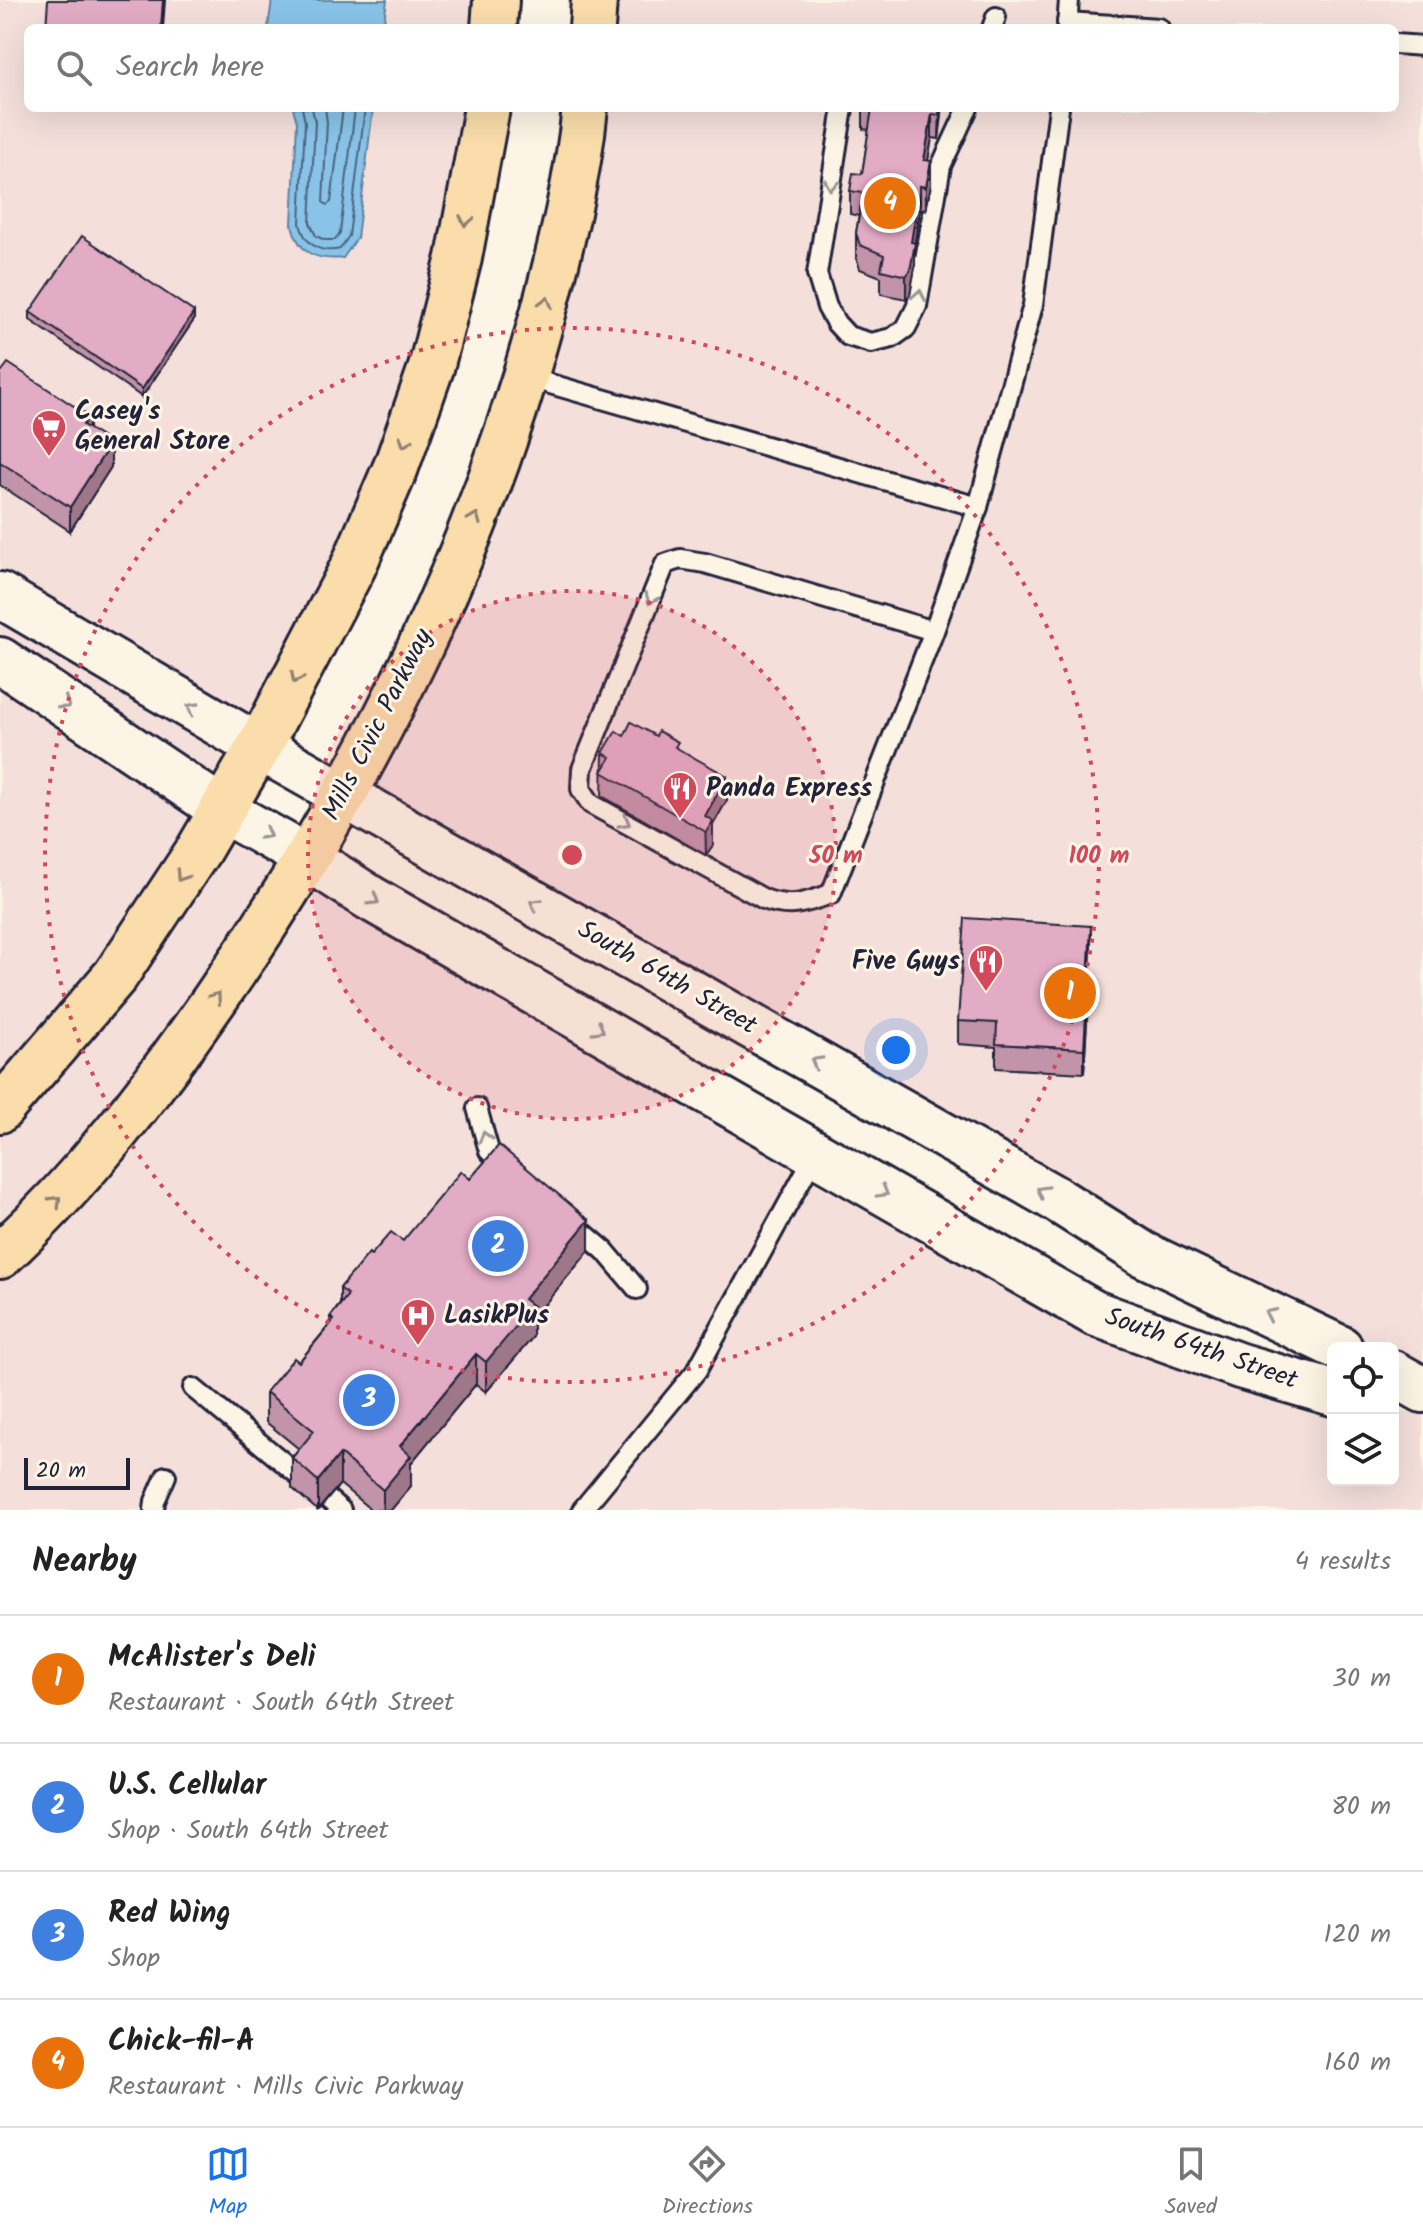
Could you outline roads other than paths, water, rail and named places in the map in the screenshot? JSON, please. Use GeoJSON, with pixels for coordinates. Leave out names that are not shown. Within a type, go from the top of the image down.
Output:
{"type":"FeatureCollection","features":[{"type":"Feature","properties":{"kind":"main road"},"geometry":{"type":"LineString","coordinates":[[494,24],[496,0]]}},
{"type":"Feature","properties":{"kind":"main road"},"geometry":{"type":"LineString","coordinates":[[592,24],[594,0]]}},
{"type":"Feature","properties":{"kind":"main road"},"geometry":{"type":"LineString","coordinates":[[0,1110],[116,975],[224,811],[353,567],[396,467],[431,368],[459,258],[486,112]]}},
{"type":"Feature","properties":{"kind":"main road","name":"Mills Civic Parkway"},"geometry":{"type":"LineString","coordinates":[[0,1256],[82,1174],[164,1072],[308,858],[380,727],[446,591],[494,471],[526,377],[562,238],[580,154],[585,112]]}},
{"type":"Feature","properties":{"kind":"street","name":"South 64th Street"},"geometry":{"type":"LineString","coordinates":[[0,595],[259,747],[1056,1199],[1143,1254],[1327,1342]]}},
{"type":"Feature","properties":{"kind":"street","name":"South 64th Street"},"geometry":{"type":"LineString","coordinates":[[0,660],[224,811],[308,858],[383,906],[1094,1313],[1240,1366],[1327,1391]]}},
{"type":"Feature","properties":{"kind":"street"},"geometry":{"type":"LineString","coordinates":[[1399,1376],[1423,1390]]}},
{"type":"Feature","properties":{"kind":"street"},"geometry":{"type":"LineString","coordinates":[[1399,1410],[1423,1415]]}},
{"type":"Feature","properties":{"kind":"lane"},"geometry":{"type":"LineString","coordinates":[[1067,24],[1069,0]]}},
{"type":"Feature","properties":{"kind":"lane"},"geometry":{"type":"LineString","coordinates":[[1399,44],[1423,46]]}},
{"type":"Feature","properties":{"kind":"lane"},"geometry":{"type":"LineString","coordinates":[[842,112],[817,274],[827,307],[836,323],[848,336],[871,343],[892,338],[906,328],[917,306],[941,166],[966,112]]}},
{"type":"Feature","properties":{"kind":"lane"},"geometry":{"type":"LineString","coordinates":[[934,631],[705,563],[680,559],[665,564],[582,769],[581,789],[591,804],[764,899],[782,906],[803,904],[831,894],[934,631],[978,507],[1033,305],[1058,112]]}},
{"type":"Feature","properties":{"kind":"lane"},"geometry":{"type":"LineString","coordinates":[[526,377],[978,507]]}},
{"type":"Feature","properties":{"kind":"lane"},"geometry":{"type":"LineString","coordinates":[[477,1108],[489,1151],[524,1181]]}},
{"type":"Feature","properties":{"kind":"lane"},"geometry":{"type":"LineString","coordinates":[[582,1510],[697,1370],[816,1153]]}},
{"type":"Feature","properties":{"kind":"lane"},"geometry":{"type":"LineString","coordinates":[[559,1211],[605,1251],[637,1289]]}},
{"type":"Feature","properties":{"kind":"lane"},"geometry":{"type":"LineString","coordinates":[[193,1388],[301,1477]]}},
{"type":"Feature","properties":{"kind":"lane"},"geometry":{"type":"LineString","coordinates":[[154,1510],[166,1476]]}},
{"type":"Feature","properties":{"kind":"water"},"geometry":{"type":"Polygon","coordinates":[[[272,0],[387,0],[384,24],[269,24],[272,0]]]}},
{"type":"Feature","properties":{"kind":"water"},"geometry":{"type":"Polygon","coordinates":[[[294,112],[373,112],[357,238],[343,258],[324,258],[310,253],[295,234],[292,224],[297,122],[294,112]]]}},
{"type":"Feature","properties":{"kind":"place","name":"Chick-fil-A"},"geometry":{"type":"Point","coordinates":[890,203]}},
{"type":"Feature","properties":{"kind":"place","name":"Casey's General Store"},"geometry":{"type":"Point","coordinates":[49,458]}},
{"type":"Feature","properties":{"kind":"place","name":"Panda Express"},"geometry":{"type":"Point","coordinates":[680,820]}},
{"type":"Feature","properties":{"kind":"place","name":"Five Guys"},"geometry":{"type":"Point","coordinates":[986,993]}},
{"type":"Feature","properties":{"kind":"place","name":"McAlister's Deli"},"geometry":{"type":"Point","coordinates":[1070,993]}},
{"type":"Feature","properties":{"kind":"place","name":"U.S. Cellular"},"geometry":{"type":"Point","coordinates":[498,1246]}},
{"type":"Feature","properties":{"kind":"place","name":"LasikPlus"},"geometry":{"type":"Point","coordinates":[418,1347]}},
{"type":"Feature","properties":{"kind":"place","name":"Red Wing"},"geometry":{"type":"Point","coordinates":[369,1400]}}]}
